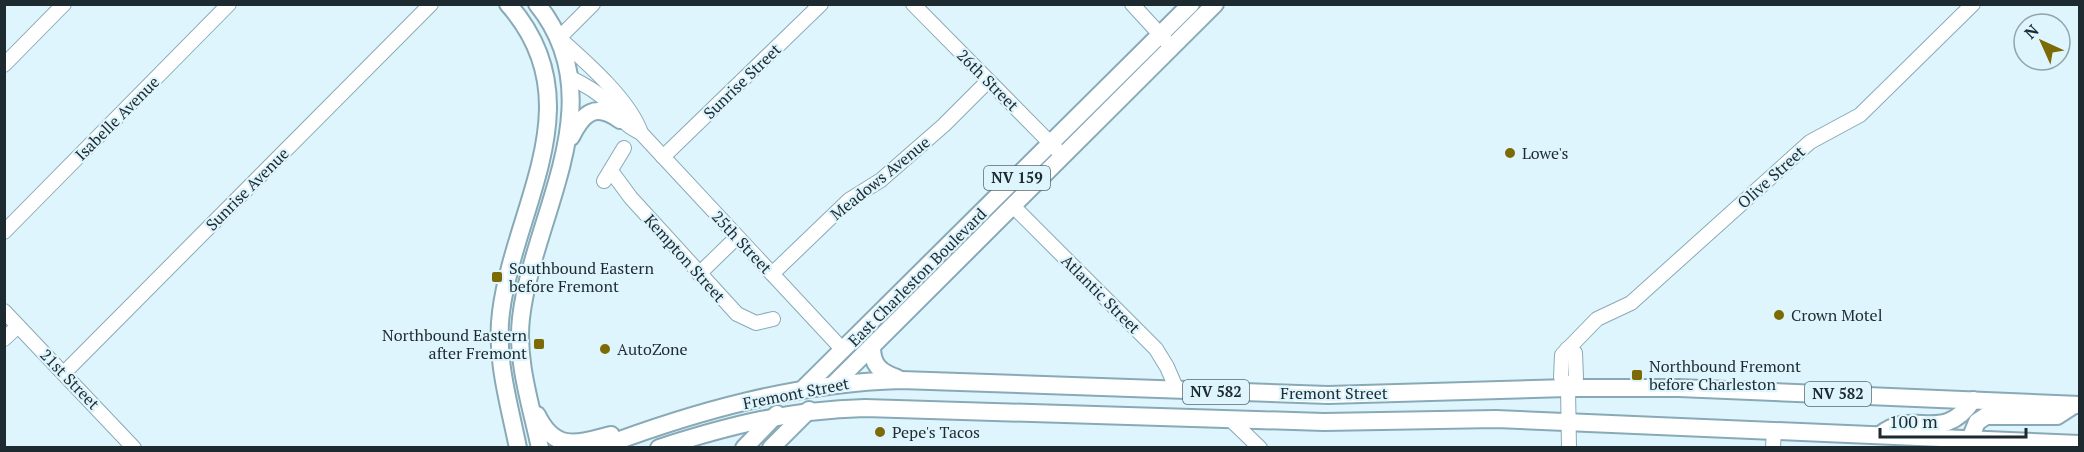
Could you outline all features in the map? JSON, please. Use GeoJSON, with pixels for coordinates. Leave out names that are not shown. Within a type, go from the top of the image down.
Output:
{"type":"FeatureCollection","features":[{"type":"Feature","properties":{"kind":"main road"},"geometry":{"type":"LineString","coordinates":[[537,4],[559,39],[569,77],[572,116],[521,317],[520,347],[540,447]]}},
{"type":"Feature","properties":{"kind":"main road","name":"East Charleston Boulevard"},"geometry":{"type":"LineString","coordinates":[[771,447],[1063,156],[1166,41],[1191,4]]}},
{"type":"Feature","properties":{"kind":"main road","name":"East Charleston Boulevard"},"geometry":{"type":"LineString","coordinates":[[744,447],[1050,144],[1166,41],[1215,4]]}},
{"type":"Feature","properties":{"kind":"main road"},"geometry":{"type":"LineString","coordinates":[[510,7],[537,26],[556,72],[569,77]]}},
{"type":"Feature","properties":{"kind":"main road"},"geometry":{"type":"LineString","coordinates":[[510,7],[537,45],[544,68],[549,101],[548,125],[507,280],[500,326],[502,370],[518,447]]}},
{"type":"Feature","properties":{"kind":"main road"},"geometry":{"type":"LineString","coordinates":[[566,146],[589,113],[603,110],[620,120]]}},
{"type":"Feature","properties":{"kind":"main road"},"geometry":{"type":"LineString","coordinates":[[521,317],[515,307],[514,295],[527,207]]}},
{"type":"Feature","properties":{"kind":"main road"},"geometry":{"type":"LineString","coordinates":[[872,347],[872,360],[876,367],[885,374],[901,380]]}},
{"type":"Feature","properties":{"kind":"main road","name":"Fremont Street"},"geometry":{"type":"LineString","coordinates":[[598,447],[709,410],[804,388],[836,383],[901,380],[1328,395],[1568,387],[1720,389],[2077,405]]}},
{"type":"Feature","properties":{"kind":"main road"},"geometry":{"type":"LineString","coordinates":[[530,399],[543,426],[560,441],[576,444],[611,434],[627,436]]}},
{"type":"Feature","properties":{"kind":"main road"},"geometry":{"type":"LineString","coordinates":[[1879,435],[1899,424],[1945,424],[1954,421],[1973,400]]}},
{"type":"Feature","properties":{"kind":"main road"},"geometry":{"type":"LineString","coordinates":[[1970,439],[1977,422],[1986,416],[2057,416],[2077,405]]}},
{"type":"Feature","properties":{"kind":"main road","name":"Fremont Street"},"geometry":{"type":"LineString","coordinates":[[671,446],[748,420],[808,411],[923,408],[1232,421],[1496,419],[1570,422],[1774,439],[1879,435],[2079,444]]}},
{"type":"Feature","properties":{"kind":"street"},"geometry":{"type":"LineString","coordinates":[[4,65],[64,4]]}},
{"type":"Feature","properties":{"kind":"street","name":"Isabelle Avenue"},"geometry":{"type":"LineString","coordinates":[[4,232],[229,4]]}},
{"type":"Feature","properties":{"kind":"street","name":"Sunrise Avenue"},"geometry":{"type":"LineString","coordinates":[[64,373],[431,4]]}},
{"type":"Feature","properties":{"kind":"street"},"geometry":{"type":"LineString","coordinates":[[559,39],[593,4]]}},
{"type":"Feature","properties":{"kind":"street","name":"Sunrise Street"},"geometry":{"type":"LineString","coordinates":[[663,157],[821,4]]}},
{"type":"Feature","properties":{"kind":"street","name":"26th Street"},"geometry":{"type":"LineString","coordinates":[[913,4],[1063,156]]}},
{"type":"Feature","properties":{"kind":"street"},"geometry":{"type":"LineString","coordinates":[[1131,4],[1166,41]]}},
{"type":"Feature","properties":{"kind":"street","name":"Olive Street"},"geometry":{"type":"LineString","coordinates":[[1570,422],[1568,387],[1561,376],[1562,355],[1567,349],[1596,319],[1631,303],[1810,142],[1860,115],[1973,4]]}},
{"type":"Feature","properties":{"kind":"street","name":"25th Street"},"geometry":{"type":"LineString","coordinates":[[559,39],[580,56],[636,117],[641,133]]}},
{"type":"Feature","properties":{"kind":"street","name":"25th Street"},"geometry":{"type":"LineString","coordinates":[[569,77],[608,102],[617,112],[620,120],[641,133],[843,350]]}},
{"type":"Feature","properties":{"kind":"street","name":"Meadows Avenue"},"geometry":{"type":"LineString","coordinates":[[772,274],[849,200],[881,180],[988,81]]}},
{"type":"Feature","properties":{"kind":"street","name":"Kempton Street"},"geometry":{"type":"LineString","coordinates":[[624,147],[613,163],[608,176],[631,198],[699,274],[746,320],[756,323],[773,319]]}},
{"type":"Feature","properties":{"kind":"street","name":"Atlantic Street"},"geometry":{"type":"LineString","coordinates":[[1013,206],[1156,349],[1177,390]]}},
{"type":"Feature","properties":{"kind":"street"},"geometry":{"type":"LineString","coordinates":[[699,274],[737,237]]}},
{"type":"Feature","properties":{"kind":"street","name":"21st Street"},"geometry":{"type":"LineString","coordinates":[[4,311],[134,447]]}},
{"type":"Feature","properties":{"kind":"street"},"geometry":{"type":"LineString","coordinates":[[4,339],[18,326]]}},
{"type":"Feature","properties":{"kind":"street"},"geometry":{"type":"LineString","coordinates":[[1232,421],[1260,447]]}},
{"type":"Feature","properties":{"kind":"street"},"geometry":{"type":"LineString","coordinates":[[1569,447],[1570,422]]}},
{"type":"Feature","properties":{"kind":"place","name":"Lowe's"},"geometry":{"type":"Point","coordinates":[1510,153]}},
{"type":"Feature","properties":{"kind":"place","name":"Southbound Eastern before Fremont"},"geometry":{"type":"Point","coordinates":[497,277]}},
{"type":"Feature","properties":{"kind":"place","name":"Crown Motel"},"geometry":{"type":"Point","coordinates":[1779,315]}},
{"type":"Feature","properties":{"kind":"place","name":"Northbound Eastern after Fremont"},"geometry":{"type":"Point","coordinates":[539,344]}},
{"type":"Feature","properties":{"kind":"place","name":"AutoZone"},"geometry":{"type":"Point","coordinates":[605,349]}},
{"type":"Feature","properties":{"kind":"place","name":"Northbound Fremont before Charleston"},"geometry":{"type":"Point","coordinates":[1637,375]}},
{"type":"Feature","properties":{"kind":"place","name":"Pepe's Tacos"},"geometry":{"type":"Point","coordinates":[880,432]}}]}
